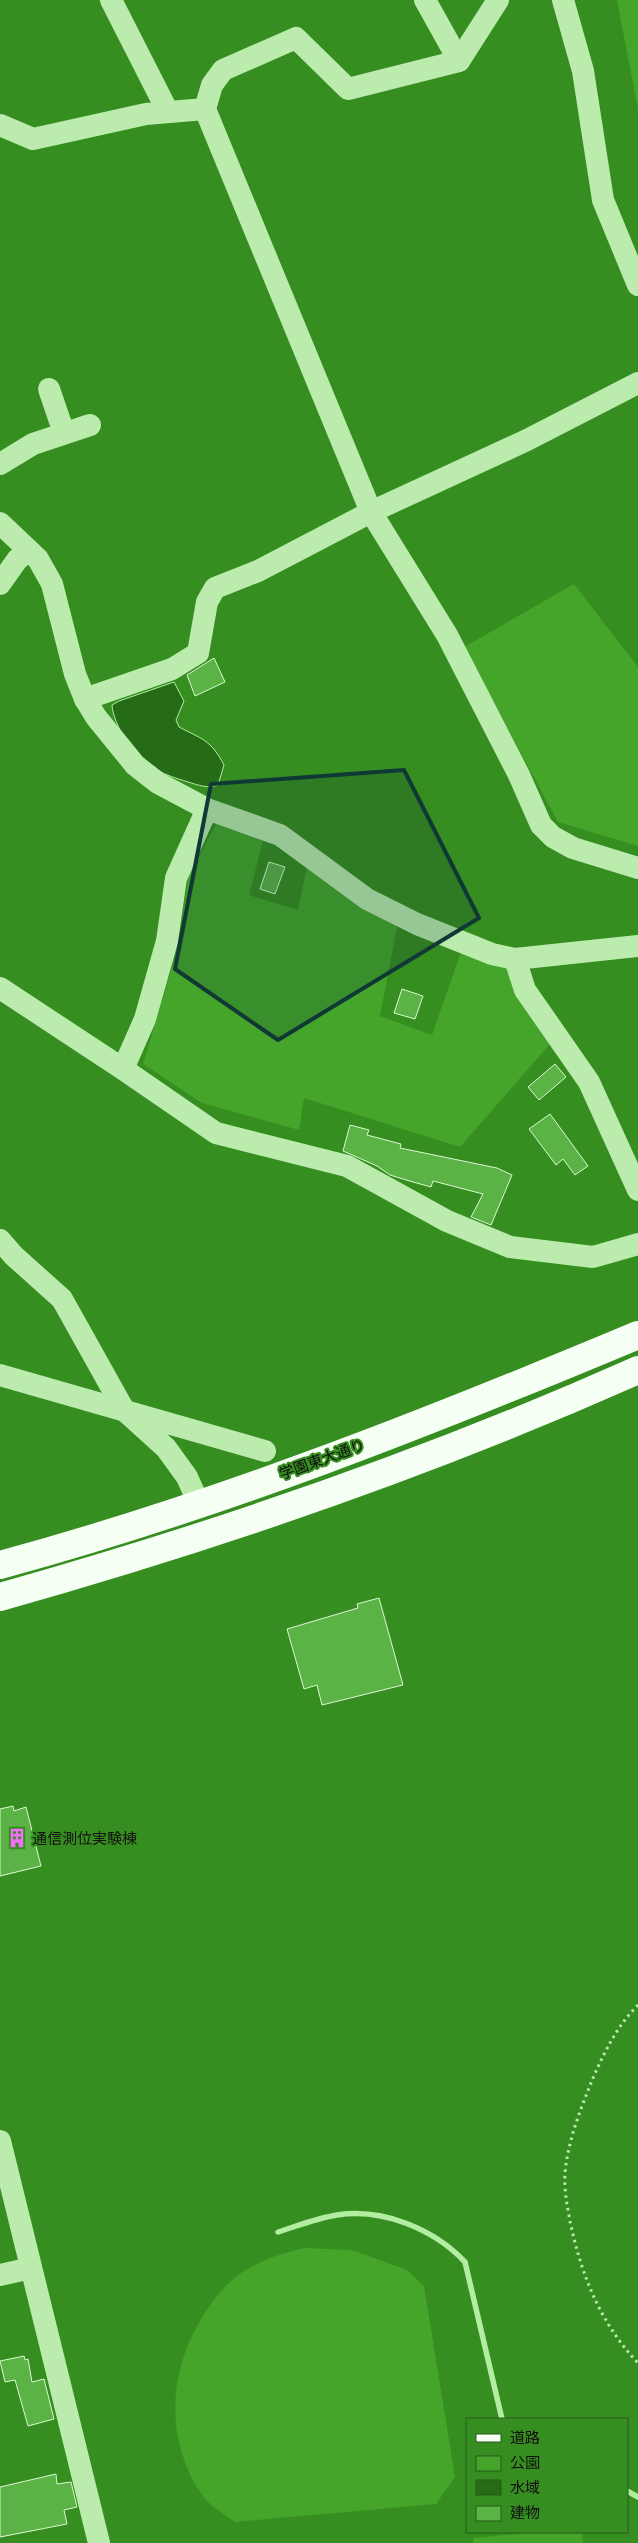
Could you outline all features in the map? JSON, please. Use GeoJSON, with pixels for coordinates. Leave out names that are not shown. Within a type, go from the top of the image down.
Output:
{"type":"FeatureCollection","features":[{"type":"Feature","properties":{"kind":"main road","name":"学園東大通り"},"geometry":{"type":"LineString","coordinates":[[0,1565],[199,1504],[440,1416],[638,1335]]}},
{"type":"Feature","properties":{"kind":"main road"},"geometry":{"type":"LineString","coordinates":[[0,1597],[116,1565],[330,1493],[569,1401],[638,1370]]}},
{"type":"Feature","properties":{"kind":"street"},"geometry":{"type":"LineString","coordinates":[[111,0],[168,112]]}},
{"type":"Feature","properties":{"kind":"street"},"geometry":{"type":"LineString","coordinates":[[425,0],[459,61]]}},
{"type":"Feature","properties":{"kind":"street"},"geometry":{"type":"LineString","coordinates":[[498,0],[459,61],[348,89],[296,38],[223,70],[212,85],[205,109],[371,512],[447,635],[519,775],[541,825],[553,837],[573,848],[638,868]]}},
{"type":"Feature","properties":{"kind":"street"},"geometry":{"type":"LineString","coordinates":[[563,0],[583,70],[602,200],[638,285]]}},
{"type":"Feature","properties":{"kind":"street"},"geometry":{"type":"LineString","coordinates":[[0,125],[33,139],[146,114],[205,109]]}},
{"type":"Feature","properties":{"kind":"street"},"geometry":{"type":"LineString","coordinates":[[85,698],[172,669],[198,652],[207,602],[215,588],[258,571],[371,512],[527,440],[638,383]]}},
{"type":"Feature","properties":{"kind":"street"},"geometry":{"type":"LineString","coordinates":[[49,389],[64,433]]}},
{"type":"Feature","properties":{"kind":"street"},"geometry":{"type":"LineString","coordinates":[[0,464],[33,444],[90,425]]}},
{"type":"Feature","properties":{"kind":"street"},"geometry":{"type":"LineString","coordinates":[[0,523],[38,559],[52,584],[75,674],[85,698],[114,740],[135,765],[158,783],[207,808],[280,835],[367,899],[418,924],[492,954],[516,959],[638,946]]}},
{"type":"Feature","properties":{"kind":"street"},"geometry":{"type":"LineString","coordinates":[[0,584],[17,560],[28,550]]}},
{"type":"Feature","properties":{"kind":"street"},"geometry":{"type":"LineString","coordinates":[[123,1069],[145,1019],[168,941],[176,878],[207,808]]}},
{"type":"Feature","properties":{"kind":"street"},"geometry":{"type":"LineString","coordinates":[[516,959],[524,990],[589,1082],[638,1190]]}},
{"type":"Feature","properties":{"kind":"street"},"geometry":{"type":"LineString","coordinates":[[0,988],[216,1133],[347,1166],[447,1221],[510,1248],[593,1257],[638,1244]]}},
{"type":"Feature","properties":{"kind":"street"},"geometry":{"type":"LineString","coordinates":[[0,1240],[14,1256],[62,1299],[124,1410],[166,1448],[187,1477],[199,1504]]}},
{"type":"Feature","properties":{"kind":"street"},"geometry":{"type":"LineString","coordinates":[[0,1374],[265,1451]]}},
{"type":"Feature","properties":{"kind":"street"},"geometry":{"type":"LineString","coordinates":[[0,2141],[99,2543]]}},
{"type":"Feature","properties":{"kind":"street"},"geometry":{"type":"LineString","coordinates":[[0,2275],[31,2268]]}},
{"type":"Feature","properties":{"kind":"path"},"geometry":{"type":"LineString","coordinates":[[638,2005],[626,2016],[611,2038],[582,2104],[565,2171],[564,2191],[576,2251],[586,2282],[606,2322],[638,2363]]}},
{"type":"Feature","properties":{"kind":"highlighted area"},"geometry":{"type":"Polygon","coordinates":[[[404,770],[479,918],[278,1040],[175,969],[211,784],[404,770]]]}},
{"type":"Feature","properties":{"kind":"green space"},"geometry":{"type":"Polygon","coordinates":[[[617,0],[638,0],[638,109],[617,0]]]}},
{"type":"Feature","properties":{"kind":"green space"},"geometry":{"type":"Polygon","coordinates":[[[574,584],[638,667],[638,846],[558,822],[464,647],[574,584]]]}},
{"type":"Feature","properties":{"kind":"green space"},"geometry":{"type":"Polygon","coordinates":[[[216,824],[263,841],[249,895],[298,910],[307,866],[397,927],[380,1016],[432,1035],[461,952],[509,966],[550,1044],[460,1147],[304,1098],[299,1130],[202,1103],[143,1064],[179,944],[189,875],[216,824]]]}},
{"type":"Feature","properties":{"kind":"green space"},"geometry":{"type":"Polygon","coordinates":[[[305,2248],[352,2250],[407,2270],[424,2286],[455,2477],[436,2504],[235,2522],[205,2499],[190,2474],[177,2430],[175,2407],[177,2384],[190,2340],[209,2306],[235,2277],[264,2261],[305,2248]]]}},
{"type":"Feature","properties":{"kind":"green space"},"geometry":{"type":"Polygon","coordinates":[[[526,2533],[582,2533],[583,2543],[473,2543],[473,2538],[526,2533]]]}},
{"type":"Feature","properties":{"kind":"water"},"geometry":{"type":"Polygon","coordinates":[[[174,682],[184,701],[176,720],[179,727],[210,745],[224,765],[218,785],[207,787],[199,785],[169,776],[151,767],[138,756],[116,722],[112,705],[174,682]]]}},
{"type":"Feature","properties":{"kind":"building"},"geometry":{"type":"Polygon","coordinates":[[[214,658],[225,682],[195,696],[187,675],[214,658]]]}},
{"type":"Feature","properties":{"kind":"building"},"geometry":{"type":"Polygon","coordinates":[[[269,862],[285,867],[275,894],[260,889],[269,862]]]}},
{"type":"Feature","properties":{"kind":"building"},"geometry":{"type":"Polygon","coordinates":[[[402,989],[423,996],[415,1019],[394,1013],[402,989]]]}},
{"type":"Feature","properties":{"kind":"building"},"geometry":{"type":"Polygon","coordinates":[[[555,1064],[566,1077],[539,1100],[528,1087],[555,1064]]]}},
{"type":"Feature","properties":{"kind":"building"},"geometry":{"type":"Polygon","coordinates":[[[550,1114],[588,1166],[575,1175],[563,1159],[556,1165],[529,1129],[550,1114]]]}},
{"type":"Feature","properties":{"kind":"building"},"geometry":{"type":"Polygon","coordinates":[[[350,1125],[369,1130],[367,1135],[401,1144],[400,1148],[497,1168],[512,1175],[491,1225],[471,1217],[483,1194],[433,1181],[431,1187],[390,1175],[377,1166],[343,1151],[350,1125]]]}},
{"type":"Feature","properties":{"kind":"building"},"geometry":{"type":"Polygon","coordinates":[[[379,1598],[403,1685],[322,1705],[317,1685],[304,1689],[287,1629],[358,1608],[357,1604],[379,1598]]]}},
{"type":"Feature","properties":{"kind":"building","name":"通信測位実験棟"},"geometry":{"type":"Polygon","coordinates":[[[13,1806],[14,1811],[26,1807],[41,1866],[0,1876],[0,1809],[13,1806]]]}},
{"type":"Feature","properties":{"kind":"building"},"geometry":{"type":"Polygon","coordinates":[[[24,2356],[25,2360],[28,2359],[32,2382],[44,2379],[54,2419],[28,2426],[15,2380],[5,2382],[0,2361],[24,2356]]]}},
{"type":"Feature","properties":{"kind":"building"},"geometry":{"type":"Polygon","coordinates":[[[56,2474],[57,2484],[71,2482],[77,2507],[64,2510],[67,2524],[0,2537],[0,2487],[56,2474]]]}},
{"type":"Feature","properties":{"kind":"waterway"},"geometry":{"type":"LineString","coordinates":[[278,2232],[330,2216],[372,2215],[390,2218],[407,2224],[423,2231],[452,2250],[465,2262],[502,2418]]}},
{"type":"Feature","properties":{"kind":"waterway"},"geometry":{"type":"LineString","coordinates":[[628,2492],[638,2497]]}},
{"type":"Feature","properties":{"kind":"place","name":"通信測位実験棟"},"geometry":{"type":"Point","coordinates":[17,1838]}}]}
